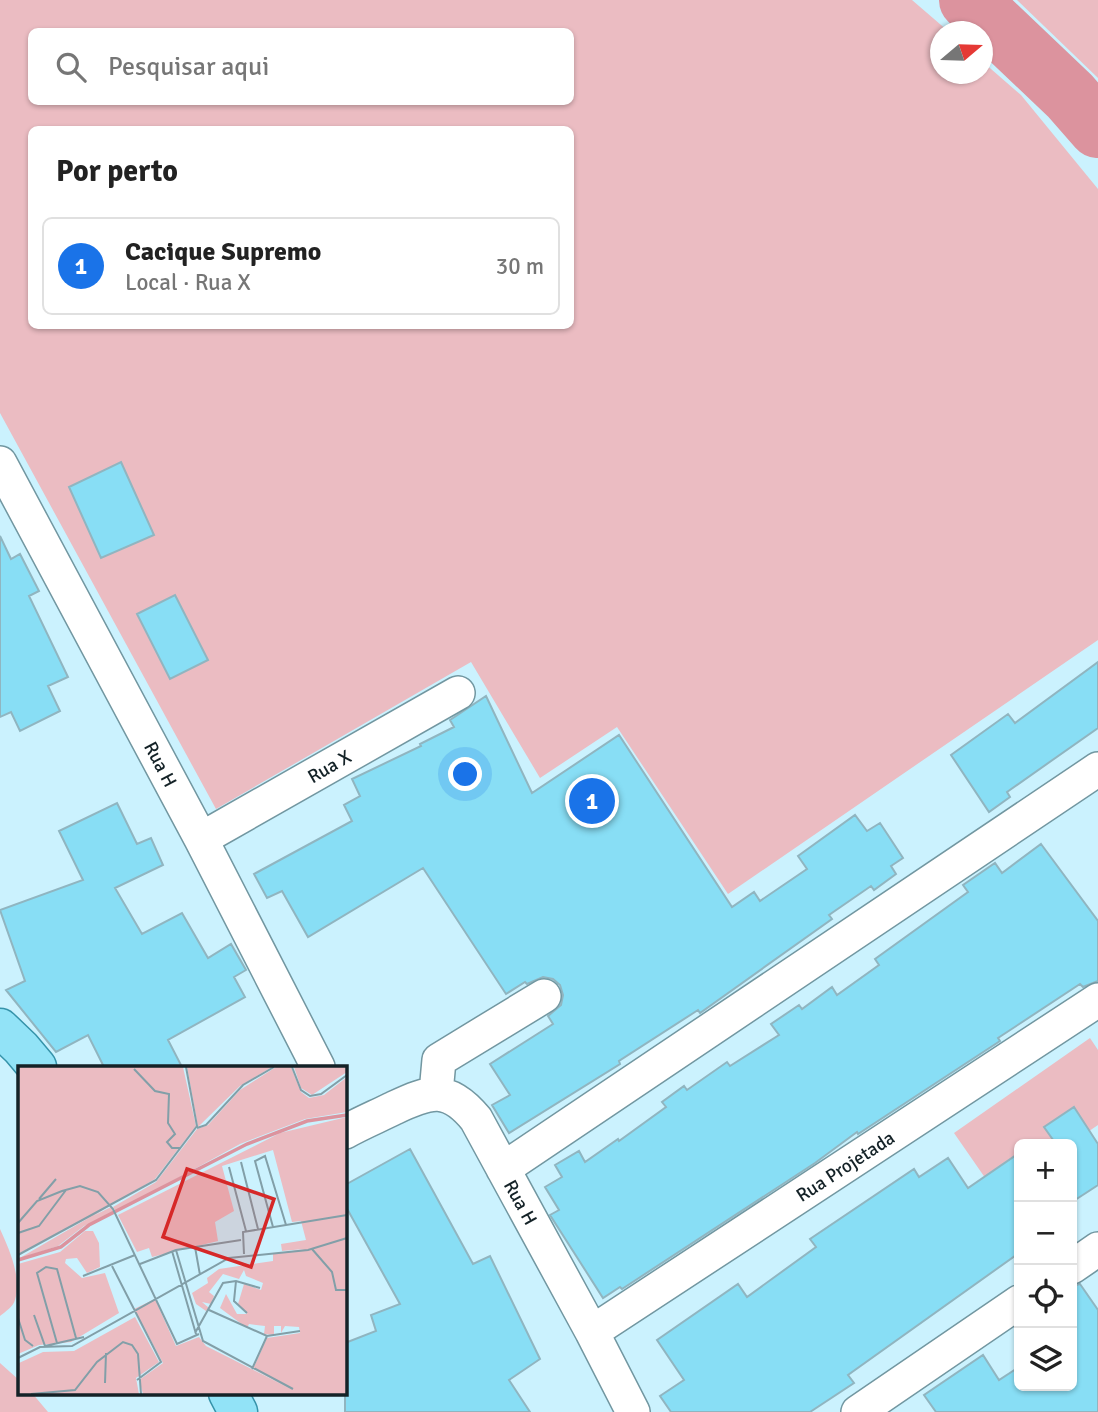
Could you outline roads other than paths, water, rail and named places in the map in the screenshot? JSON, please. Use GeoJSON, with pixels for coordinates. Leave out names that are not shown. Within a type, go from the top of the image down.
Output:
{"type":"FeatureCollection","features":[{"type":"Feature","properties":{"kind":"main road"},"geometry":{"type":"LineString","coordinates":[[0,1028],[36,1066]]}},
{"type":"Feature","properties":{"kind":"main road"},"geometry":{"type":"LineString","coordinates":[[229,1394],[238,1412]]}},
{"type":"Feature","properties":{"kind":"street","name":"Rua H"},"geometry":{"type":"LineString","coordinates":[[0,463],[11,509],[201,839],[317,1066]]}},
{"type":"Feature","properties":{"kind":"street","name":"Rua X"},"geometry":{"type":"LineString","coordinates":[[201,839],[458,692]]}},
{"type":"Feature","properties":{"kind":"street"},"geometry":{"type":"LineString","coordinates":[[503,1169],[1098,769]]}},
{"type":"Feature","properties":{"kind":"street"},"geometry":{"type":"LineString","coordinates":[[346,1127],[421,1095],[436,1093],[439,1059],[544,996]]}},
{"type":"Feature","properties":{"kind":"street","name":"Rua Projetada"},"geometry":{"type":"LineString","coordinates":[[592,1332],[1098,1000]]}},
{"type":"Feature","properties":{"kind":"street","name":"Rua H"},"geometry":{"type":"LineString","coordinates":[[436,1093],[458,1100],[476,1119],[633,1412]]}},
{"type":"Feature","properties":{"kind":"street"},"geometry":{"type":"LineString","coordinates":[[1075,1265],[1098,1249]]}},
{"type":"Feature","properties":{"kind":"street"},"geometry":{"type":"LineString","coordinates":[[858,1412],[1014,1305]]}},
{"type":"Feature","properties":{"kind":"waterway"},"geometry":{"type":"LineString","coordinates":[[969,0],[1070,96],[1098,128]]}},
{"type":"Feature","properties":{"kind":"place","name":"Cacique Supremo"},"geometry":{"type":"Point","coordinates":[592,801]}}]}
